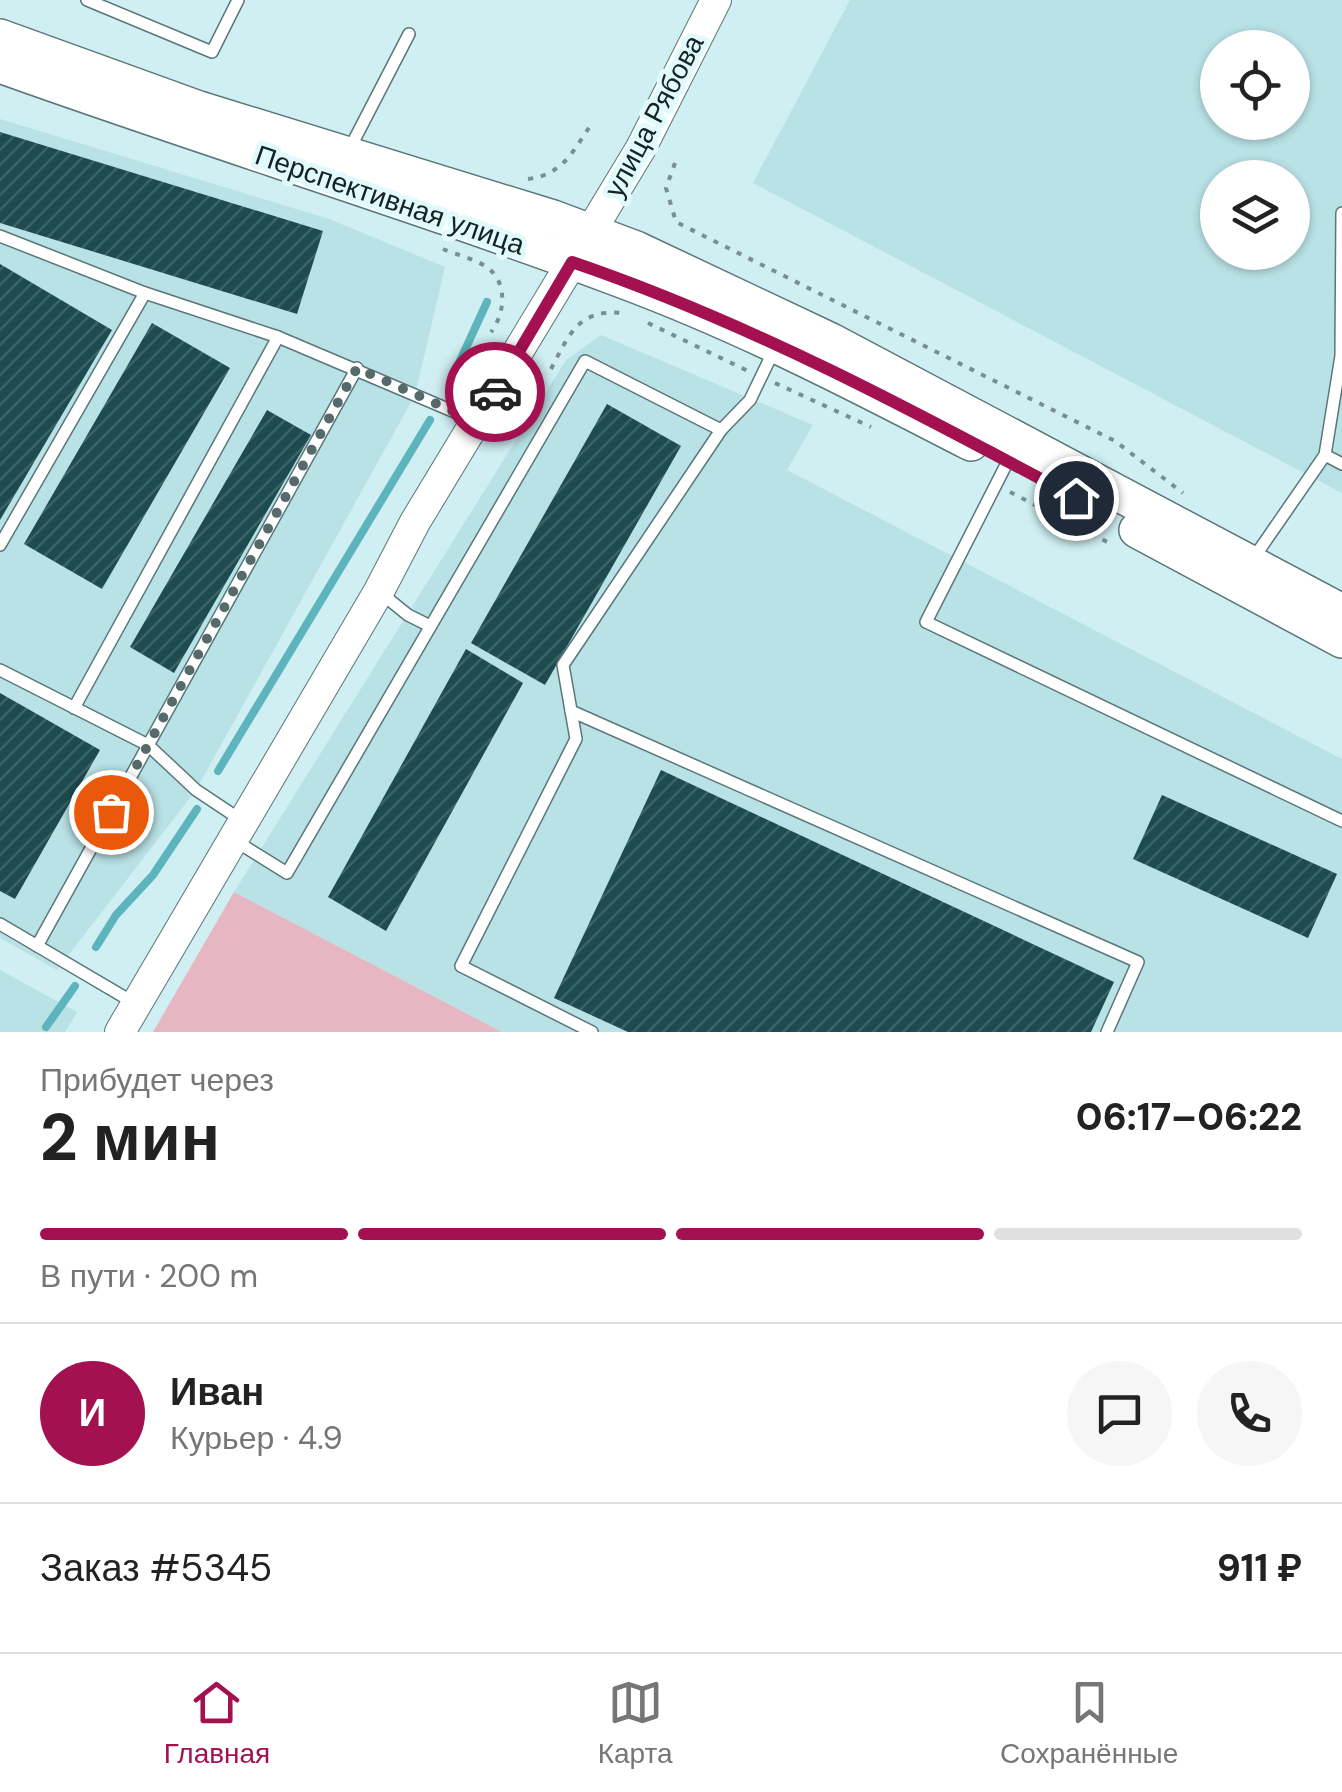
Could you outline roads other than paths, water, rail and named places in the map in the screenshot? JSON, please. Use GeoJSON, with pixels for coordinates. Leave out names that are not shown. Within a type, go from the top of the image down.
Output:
{"type":"FeatureCollection","features":[{"type":"Feature","properties":{"kind":"main road","name":"улица Рябова"},"geometry":{"type":"LineString","coordinates":[[120,1032],[379,591],[415,522],[640,148],[716,0]]}},
{"type":"Feature","properties":{"kind":"main road"},"geometry":{"type":"LineString","coordinates":[[0,37],[195,121]]}},
{"type":"Feature","properties":{"kind":"main road"},"geometry":{"type":"LineString","coordinates":[[0,65],[195,121]]}},
{"type":"Feature","properties":{"kind":"main road","name":"Перспективная улица"},"geometry":{"type":"LineString","coordinates":[[195,121],[347,154],[590,232],[772,311],[1342,612]]}},
{"type":"Feature","properties":{"kind":"main road","name":"Перспективная улица"},"geometry":{"type":"LineString","coordinates":[[195,121],[418,207],[624,280],[776,344],[1008,461],[1342,640]]}},
{"type":"Feature","properties":{"kind":"lane"},"geometry":{"type":"LineString","coordinates":[[88,0],[212,52],[238,0]]}},
{"type":"Feature","properties":{"kind":"lane"},"geometry":{"type":"LineString","coordinates":[[347,154],[409,34]]}},
{"type":"Feature","properties":{"kind":"lane"},"geometry":{"type":"LineString","coordinates":[[1250,563],[1325,454],[1342,356],[1342,213]]}},
{"type":"Feature","properties":{"kind":"lane"},"geometry":{"type":"LineString","coordinates":[[0,236],[145,293],[278,336],[477,422]]}},
{"type":"Feature","properties":{"kind":"lane"},"geometry":{"type":"LineString","coordinates":[[0,545],[145,293]]}},
{"type":"Feature","properties":{"kind":"lane"},"geometry":{"type":"LineString","coordinates":[[74,708],[278,336]]}},
{"type":"Feature","properties":{"kind":"lane"},"geometry":{"type":"LineString","coordinates":[[592,1032],[461,966],[576,740],[563,665],[721,430],[750,400],[776,344]]}},
{"type":"Feature","properties":{"kind":"lane"},"geometry":{"type":"LineString","coordinates":[[0,670],[148,745],[287,873],[585,361],[721,430]]}},
{"type":"Feature","properties":{"kind":"lane"},"geometry":{"type":"LineString","coordinates":[[37,946],[357,368]]}},
{"type":"Feature","properties":{"kind":"lane"},"geometry":{"type":"LineString","coordinates":[[1325,454],[1342,464]]}},
{"type":"Feature","properties":{"kind":"lane"},"geometry":{"type":"LineString","coordinates":[[1008,461],[926,622],[1342,821]]}},
{"type":"Feature","properties":{"kind":"lane"},"geometry":{"type":"LineString","coordinates":[[379,591],[430,626]]}},
{"type":"Feature","properties":{"kind":"lane"},"geometry":{"type":"LineString","coordinates":[[571,711],[1138,962],[1107,1032]]}},
{"type":"Feature","properties":{"kind":"lane"},"geometry":{"type":"LineString","coordinates":[[0,924],[136,1004]]}},
{"type":"Feature","properties":{"kind":"waterway"},"geometry":{"type":"LineString","coordinates":[[453,376],[487,302]]}},
{"type":"Feature","properties":{"kind":"waterway"},"geometry":{"type":"LineString","coordinates":[[218,771],[430,420]]}},
{"type":"Feature","properties":{"kind":"waterway"},"geometry":{"type":"LineString","coordinates":[[96,947],[116,915],[153,875],[197,809]]}},
{"type":"Feature","properties":{"kind":"waterway"},"geometry":{"type":"LineString","coordinates":[[46,1027],[75,986]]}}]}
